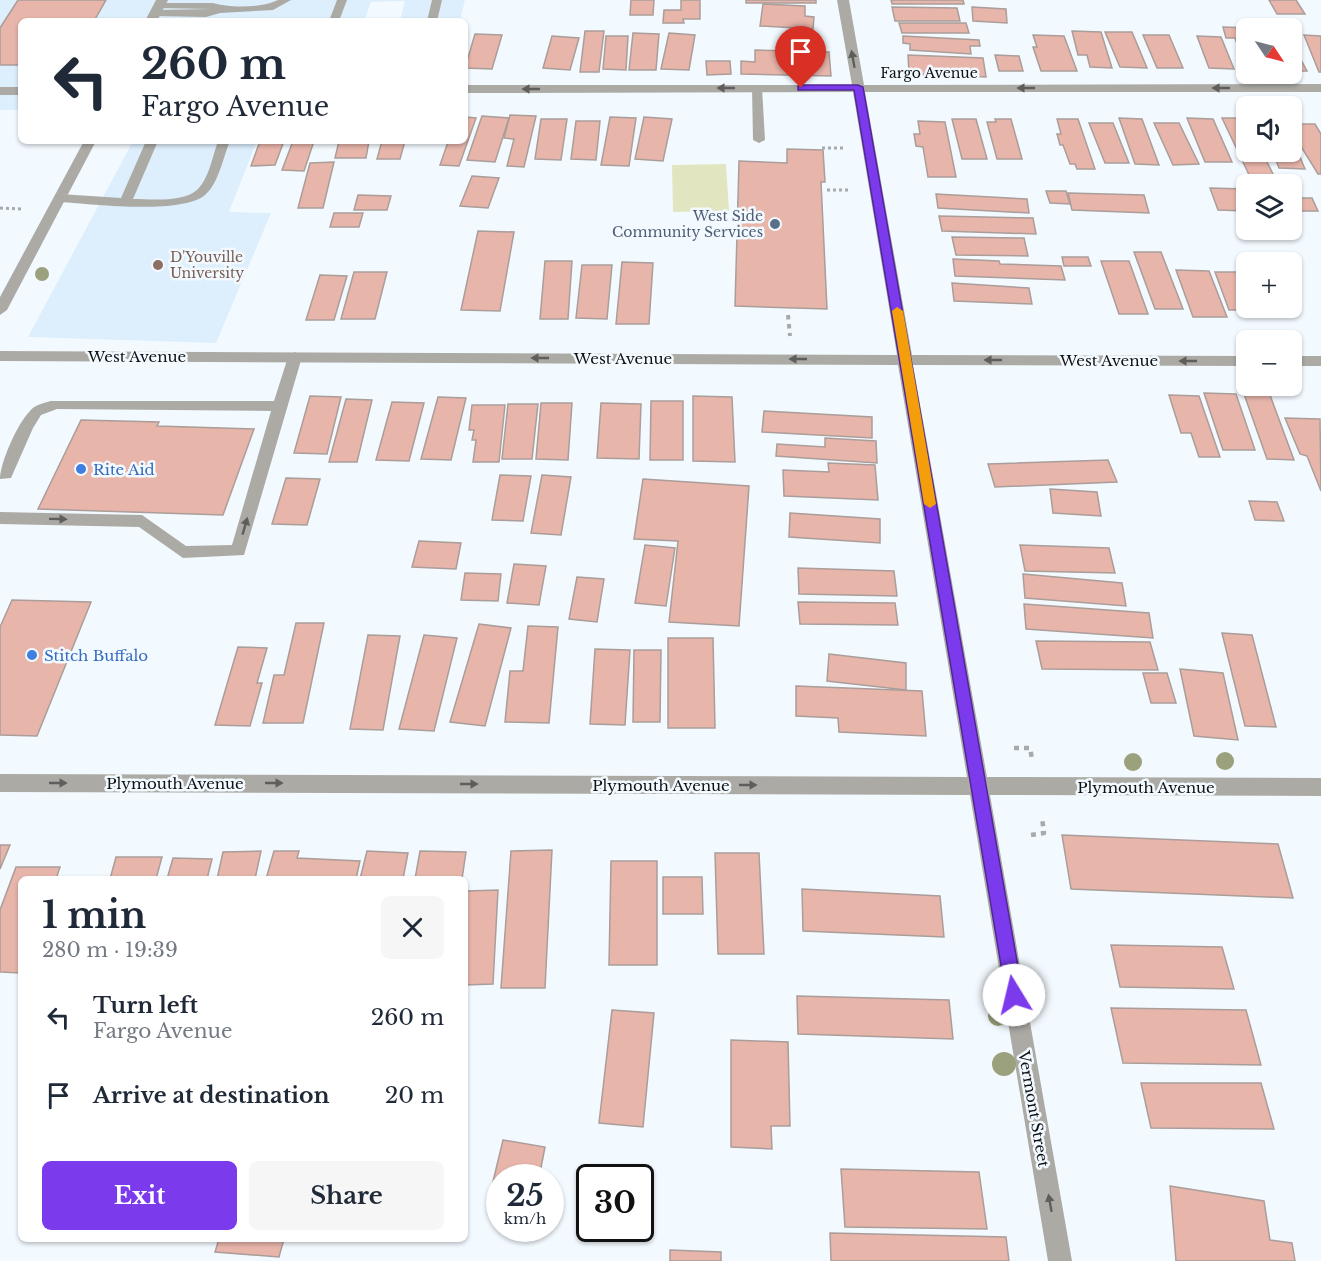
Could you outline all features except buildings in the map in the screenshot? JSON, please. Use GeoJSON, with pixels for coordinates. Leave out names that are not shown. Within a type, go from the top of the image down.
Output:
{"type":"FeatureCollection","features":[{"type":"Feature","properties":{"kind":"street","name":"Vermont Street"},"geometry":{"type":"LineString","coordinates":[[843,0],[1060,1261]]}},
{"type":"Feature","properties":{"kind":"street","name":"Fargo Avenue"},"geometry":{"type":"LineString","coordinates":[[468,89],[1321,88]]}},
{"type":"Feature","properties":{"kind":"street"},"geometry":{"type":"LineString","coordinates":[[0,91],[18,91]]}},
{"type":"Feature","properties":{"kind":"street"},"geometry":{"type":"LineString","coordinates":[[0,310],[88,144]]}},
{"type":"Feature","properties":{"kind":"street","name":"West Avenue"},"geometry":{"type":"LineString","coordinates":[[0,356],[1236,361]]}},
{"type":"Feature","properties":{"kind":"street"},"geometry":{"type":"LineString","coordinates":[[1302,361],[1321,362]]}},
{"type":"Feature","properties":{"kind":"street","name":"Plymouth Avenue"},"geometry":{"type":"LineString","coordinates":[[0,783],[1321,787]]}},
{"type":"Feature","properties":{"kind":"lane"},"geometry":{"type":"LineString","coordinates":[[157,10],[213,6],[219,10],[273,7],[286,0]]}},
{"type":"Feature","properties":{"kind":"lane"},"geometry":{"type":"LineString","coordinates":[[335,18],[342,0]]}},
{"type":"Feature","properties":{"kind":"lane"},"geometry":{"type":"LineString","coordinates":[[433,18],[437,0]]}},
{"type":"Feature","properties":{"kind":"lane"},"geometry":{"type":"LineString","coordinates":[[757,88],[759,140]]}},
{"type":"Feature","properties":{"kind":"lane"},"geometry":{"type":"LineString","coordinates":[[126,201],[151,144]]}},
{"type":"Feature","properties":{"kind":"lane"},"geometry":{"type":"LineString","coordinates":[[60,198],[173,204],[194,198],[201,193],[223,144]]}},
{"type":"Feature","properties":{"kind":"lane"},"geometry":{"type":"LineString","coordinates":[[0,518],[142,521],[183,552],[238,551],[295,357]]}},
{"type":"Feature","properties":{"kind":"lane"},"geometry":{"type":"LineString","coordinates":[[0,489],[3,474],[26,427],[36,412],[56,404],[280,406]]}},
{"type":"Feature","properties":{"kind":"path"},"geometry":{"type":"LineString","coordinates":[[822,148],[849,148]]}},
{"type":"Feature","properties":{"kind":"path"},"geometry":{"type":"LineString","coordinates":[[827,190],[856,190]]}},
{"type":"Feature","properties":{"kind":"path"},"geometry":{"type":"LineString","coordinates":[[0,208],[23,209]]}},
{"type":"Feature","properties":{"kind":"path"},"geometry":{"type":"LineString","coordinates":[[788,315],[790,345]]}},
{"type":"Feature","properties":{"kind":"path"},"geometry":{"type":"LineString","coordinates":[[1014,748],[1030,748]]}},
{"type":"Feature","properties":{"kind":"path"},"geometry":{"type":"LineString","coordinates":[[1031,835],[1044,833],[1042,818]]}},
{"type":"Feature","properties":{"kind":"shaded area"},"geometry":{"type":"Polygon","coordinates":[[[0,0],[465,0],[461,18],[401,18],[405,1],[371,2],[365,18],[18,18],[18,110],[0,110],[0,0]]]}},
{"type":"Feature","properties":{"kind":"shaded area","name":"D'Youville University"},"geometry":{"type":"Polygon","coordinates":[[[131,144],[256,144],[229,212],[271,213],[216,343],[28,337],[131,144]]]}},
{"type":"Feature","properties":{"kind":"green space"},"geometry":{"type":"Polygon","coordinates":[[[726,164],[729,211],[673,212],[672,165],[726,164]]]}},
{"type":"Feature","properties":{"kind":"slow traffic"},"geometry":{"type":"LineString","coordinates":[[897,311],[930,504]]}},
{"type":"Feature","properties":{"kind":"place","name":"West Side Community Services"},"geometry":{"type":"Point","coordinates":[775,224]}},
{"type":"Feature","properties":{"kind":"place","name":"D'Youville University"},"geometry":{"type":"Point","coordinates":[158,265]}},
{"type":"Feature","properties":{"kind":"place","name":"Rite Aid"},"geometry":{"type":"Point","coordinates":[81,469]}},
{"type":"Feature","properties":{"kind":"place","name":"Stitch Buffalo"},"geometry":{"type":"Point","coordinates":[32,655]}},
{"type":"Feature","properties":{"kind":"route"},"geometry":{"type":"LineString","coordinates":[[801,88],[858,87],[1014,995]]}}]}
